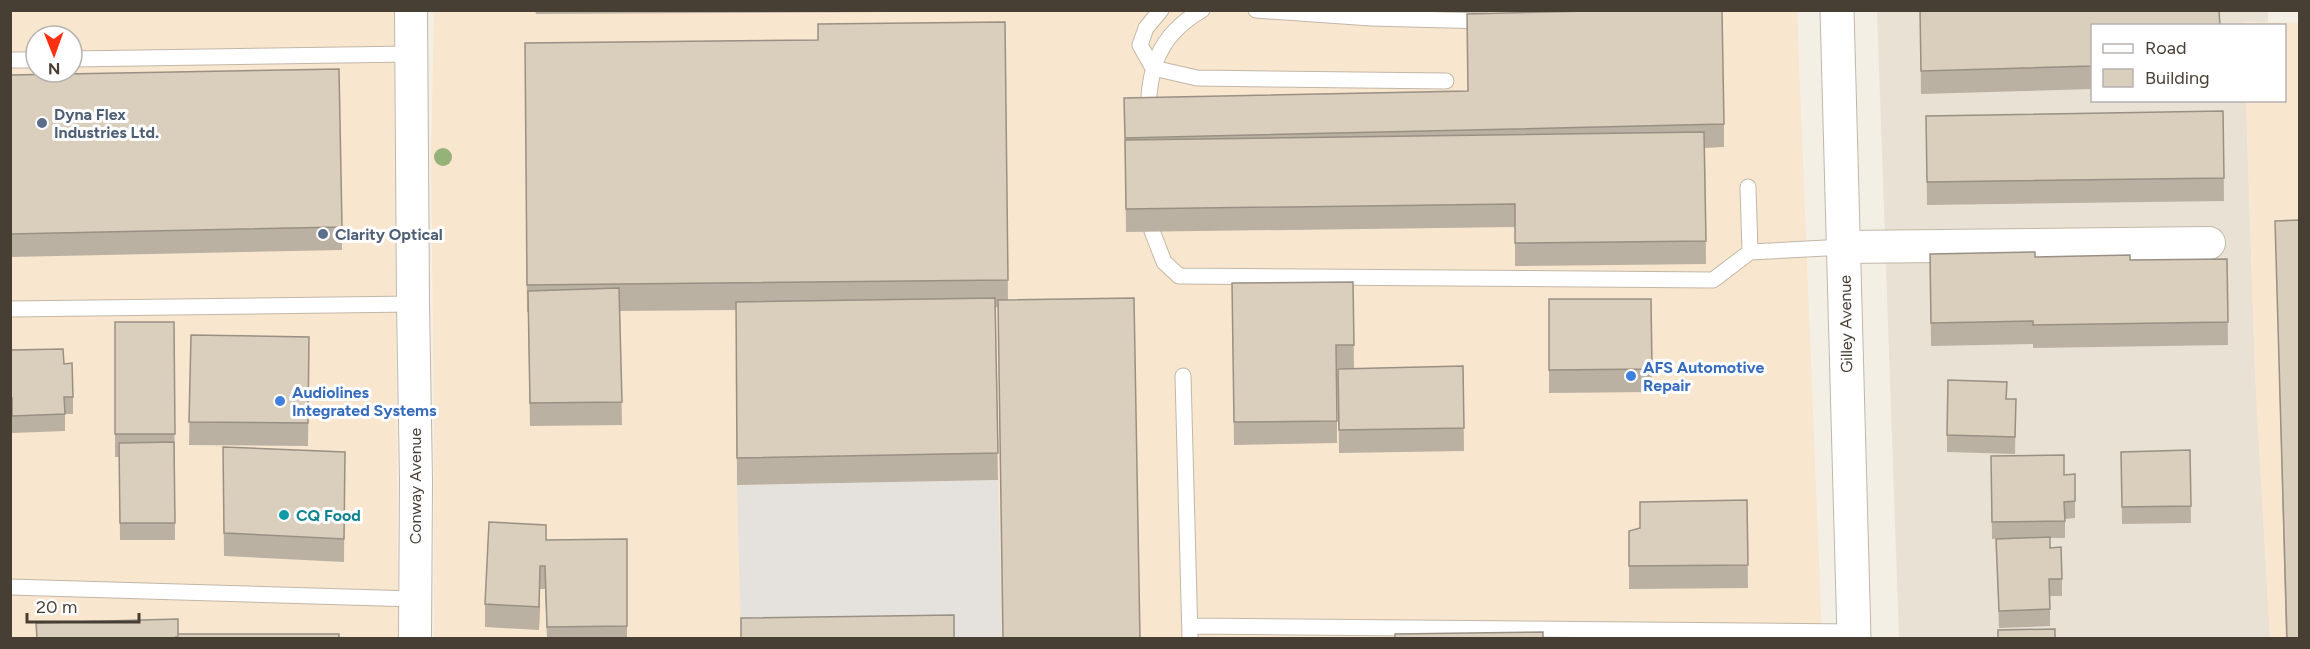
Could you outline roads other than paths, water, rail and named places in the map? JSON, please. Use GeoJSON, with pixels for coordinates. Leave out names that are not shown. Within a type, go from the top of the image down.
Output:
{"type":"FeatureCollection","features":[{"type":"Feature","properties":{"kind":"street","name":"Conway Avenue"},"geometry":{"type":"LineString","coordinates":[[411,10],[417,481],[415,639]]}},
{"type":"Feature","properties":{"kind":"street","name":"Gilley Avenue"},"geometry":{"type":"LineString","coordinates":[[1837,10],[1854,635]]}},
{"type":"Feature","properties":{"kind":"street"},"geometry":{"type":"LineString","coordinates":[[1845,247],[2209,243]]}},
{"type":"Feature","properties":{"kind":"lane"},"geometry":{"type":"LineString","coordinates":[[1161,10],[1146,28],[1140,45],[1153,68],[1197,78],[1446,81]]}},
{"type":"Feature","properties":{"kind":"lane"},"geometry":{"type":"LineString","coordinates":[[1149,121],[1148,90],[1153,68],[1168,36],[1185,20],[1202,10]]}},
{"type":"Feature","properties":{"kind":"lane"},"geometry":{"type":"LineString","coordinates":[[1256,10],[1371,18],[1503,21]]}},
{"type":"Feature","properties":{"kind":"lane"},"geometry":{"type":"LineString","coordinates":[[84,59],[411,54]]}},
{"type":"Feature","properties":{"kind":"lane"},"geometry":{"type":"LineString","coordinates":[[1748,187],[1750,252]]}},
{"type":"Feature","properties":{"kind":"lane"},"geometry":{"type":"LineString","coordinates":[[1152,231],[1164,262],[1179,276],[1713,280],[1750,252],[1845,247]]}},
{"type":"Feature","properties":{"kind":"lane"},"geometry":{"type":"LineString","coordinates":[[10,309],[413,304]]}},
{"type":"Feature","properties":{"kind":"lane"},"geometry":{"type":"LineString","coordinates":[[1183,376],[1190,633],[1854,635]]}},
{"type":"Feature","properties":{"kind":"lane"},"geometry":{"type":"LineString","coordinates":[[10,587],[415,599]]}},
{"type":"Feature","properties":{"kind":"place","name":"Dyna Flex Industries Ltd."},"geometry":{"type":"Point","coordinates":[42,123]}},
{"type":"Feature","properties":{"kind":"place","name":"Clarity Optical"},"geometry":{"type":"Point","coordinates":[323,234]}},
{"type":"Feature","properties":{"kind":"place","name":"AFS Automotive Repair"},"geometry":{"type":"Point","coordinates":[1631,376]}},
{"type":"Feature","properties":{"kind":"place","name":"Audiolines Integrated Systems"},"geometry":{"type":"Point","coordinates":[280,401]}},
{"type":"Feature","properties":{"kind":"place","name":"CQ Food"},"geometry":{"type":"Point","coordinates":[284,515]}}]}
